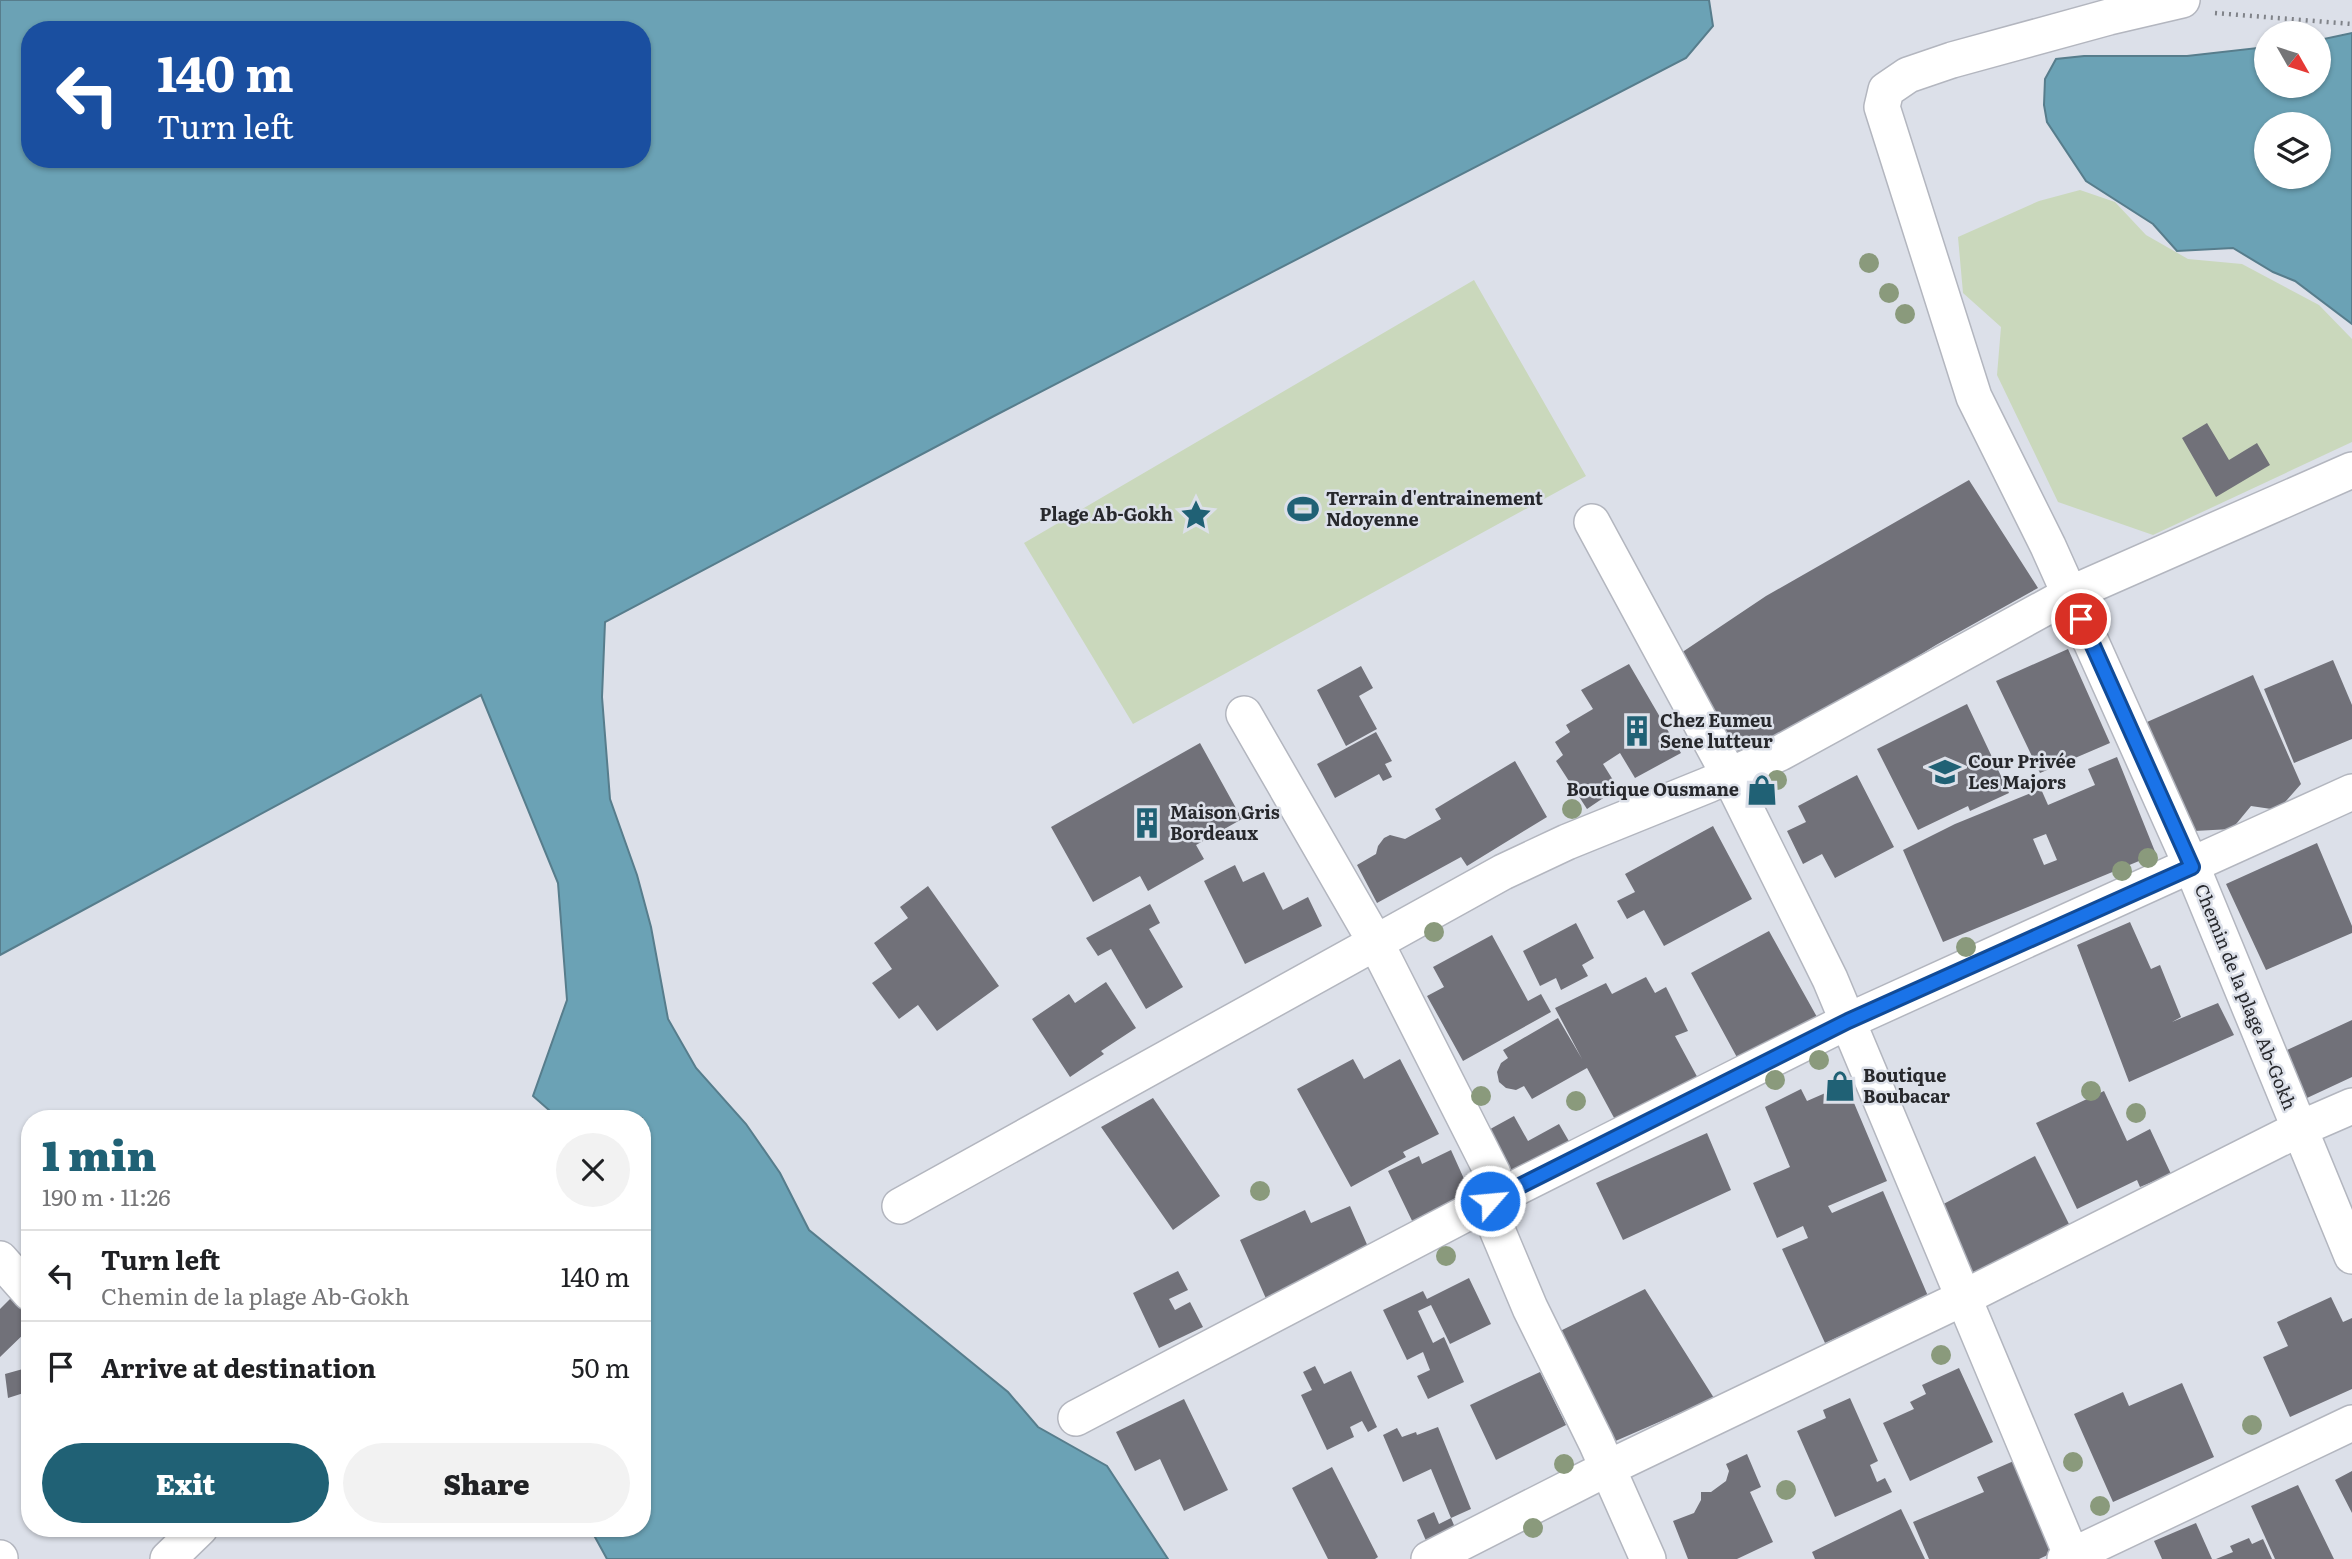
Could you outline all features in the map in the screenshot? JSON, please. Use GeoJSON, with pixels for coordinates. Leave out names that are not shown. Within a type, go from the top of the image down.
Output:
{"type":"FeatureCollection","features":[{"type":"Feature","properties":{"kind":"street"},"geometry":{"type":"LineString","coordinates":[[2148,8],[2182,0]]}},
{"type":"Feature","properties":{"kind":"street","name":"Chemin de la plage Ab-Gokh"},"geometry":{"type":"LineString","coordinates":[[2148,8],[1952,60],[1908,75],[1886,90],[1882,107],[1974,397],[2070,594],[2192,867],[2352,1256]]}},
{"type":"Feature","properties":{"kind":"street"},"geometry":{"type":"LineString","coordinates":[[900,1206],[1503,873],[1567,842],[1780,752],[2070,594],[2352,470]]}},
{"type":"Feature","properties":{"kind":"street"},"geometry":{"type":"LineString","coordinates":[[1592,522],[1729,775],[1830,979],[2070,1558],[2352,1423]]}},
{"type":"Feature","properties":{"kind":"street"},"geometry":{"type":"LineString","coordinates":[[1244,714],[1376,943],[1493,1174],[1490,1201],[1493,1220],[1530,1308],[1608,1468],[1648,1559]]}},
{"type":"Feature","properties":{"kind":"street"},"geometry":{"type":"LineString","coordinates":[[1076,1418],[1490,1201],[1848,1021],[2352,792]]}},
{"type":"Feature","properties":{"kind":"street"},"geometry":{"type":"LineString","coordinates":[[1429,1559],[1608,1468],[1963,1298],[2299,1129],[2352,1106]]}},
{"type":"Feature","properties":{"kind":"street"},"geometry":{"type":"LineString","coordinates":[[0,1259],[21,1283]]}},
{"type":"Feature","properties":{"kind":"street"},"geometry":{"type":"LineString","coordinates":[[168,1559],[191,1537]]}},
{"type":"Feature","properties":{"kind":"path"},"geometry":{"type":"LineString","coordinates":[[2148,8],[2352,24]]}},
{"type":"Feature","properties":{"kind":"green space"},"geometry":{"type":"Polygon","coordinates":[[[2080,190],[2115,202],[2146,235],[2188,259],[2242,264],[2319,305],[2352,339],[2352,442],[2153,535],[2058,502],[1997,375],[2001,327],[1963,293],[1958,237],[2039,201],[2080,190]]]}},
{"type":"Feature","properties":{"kind":"green space","name":"Terrain d'entrainement Ndoyenne"},"geometry":{"type":"Polygon","coordinates":[[[1474,280],[1586,476],[1133,724],[1024,543],[1474,280]]]}},
{"type":"Feature","properties":{"kind":"water"},"geometry":{"type":"Polygon","coordinates":[[[0,0],[1709,0],[1713,26],[1686,58],[994,416],[605,622],[602,697],[610,799],[637,875],[651,927],[668,1019],[696,1068],[746,1124],[780,1173],[809,1230],[1008,1392],[1038,1427],[1107,1466],[1168,1559],[607,1559],[595,1537],[651,1537],[651,1110],[549,1110],[533,1096],[567,1000],[558,883],[481,695],[0,955],[0,0]]]}},
{"type":"Feature","properties":{"kind":"water"},"geometry":{"type":"Polygon","coordinates":[[[2352,33],[2352,324],[2295,281],[2273,272],[2233,248],[2177,251],[2153,224],[2086,181],[2047,122],[2044,105],[2045,79],[2056,59],[2084,56],[2187,56],[2254,48],[2254,98],[2331,98],[2331,37],[2352,33]]]}},
{"type":"Feature","properties":{"kind":"building"},"geometry":{"type":"Polygon","coordinates":[[[2207,423],[2229,460],[2257,443],[2270,465],[2216,497],[2182,438],[2207,423]]]}},
{"type":"Feature","properties":{"kind":"building"},"geometry":{"type":"Polygon","coordinates":[[[1969,480],[2038,588],[1936,645],[1742,765],[1675,657],[1766,596],[1969,480]]]}},
{"type":"Feature","properties":{"kind":"building"},"geometry":{"type":"Polygon","coordinates":[[[2068,649],[2110,743],[2040,773],[1996,681],[2068,649]]]}},
{"type":"Feature","properties":{"kind":"building"},"geometry":{"type":"Polygon","coordinates":[[[2333,660],[2352,705],[2352,739],[2294,763],[2264,689],[2333,660]]]}},
{"type":"Feature","properties":{"kind":"building"},"geometry":{"type":"Polygon","coordinates":[[[1629,664],[1681,753],[1635,778],[1620,753],[1603,764],[1618,788],[1587,809],[1556,761],[1563,755],[1555,742],[1570,732],[1566,725],[1593,709],[1581,690],[1629,664]]]}},
{"type":"Feature","properties":{"kind":"building"},"geometry":{"type":"Polygon","coordinates":[[[1361,666],[1373,688],[1359,696],[1377,729],[1346,746],[1317,690],[1361,666]]]}},
{"type":"Feature","properties":{"kind":"building"},"geometry":{"type":"Polygon","coordinates":[[[2253,675],[2301,784],[2278,810],[2251,806],[2232,829],[2194,831],[2147,722],[2253,675]]]}},
{"type":"Feature","properties":{"kind":"building"},"geometry":{"type":"Polygon","coordinates":[[[1967,704],[2009,793],[1970,811],[1968,806],[1918,830],[1877,749],[1967,704]]]}},
{"type":"Feature","properties":{"kind":"building"},"geometry":{"type":"Polygon","coordinates":[[[1376,732],[1392,761],[1385,764],[1392,777],[1383,781],[1379,774],[1335,798],[1317,764],[1376,732]]]}},
{"type":"Feature","properties":{"kind":"building","name":"Maison Gris Bordeaux"},"geometry":{"type":"Polygon","coordinates":[[[1200,743],[1242,819],[1196,845],[1204,859],[1148,891],[1140,876],[1093,902],[1051,827],[1200,743]]]}},
{"type":"Feature","properties":{"kind":"building"},"geometry":{"type":"Polygon","coordinates":[[[2117,757],[2156,854],[1943,942],[1903,850],[1955,824],[2041,789],[2048,805],[2095,785],[2088,769],[2117,757]],[[2046,834],[2033,839],[2044,865],[2057,860],[2046,834]]]}},
{"type":"Feature","properties":{"kind":"building"},"geometry":{"type":"Polygon","coordinates":[[[1515,761],[1547,817],[1467,866],[1461,857],[1377,903],[1357,865],[1376,854],[1384,838],[1390,835],[1405,839],[1441,819],[1435,809],[1515,761]]]}},
{"type":"Feature","properties":{"kind":"building"},"geometry":{"type":"Polygon","coordinates":[[[1857,775],[1894,847],[1835,878],[1822,854],[1803,864],[1787,831],[1806,822],[1798,806],[1857,775]]]}},
{"type":"Feature","properties":{"kind":"building"},"geometry":{"type":"Polygon","coordinates":[[[1713,826],[1752,899],[1664,946],[1644,910],[1627,919],[1617,901],[1635,892],[1625,874],[1713,826]]]}},
{"type":"Feature","properties":{"kind":"building"},"geometry":{"type":"Polygon","coordinates":[[[2317,843],[2352,926],[2352,933],[2266,970],[2226,884],[2317,843]]]}},
{"type":"Feature","properties":{"kind":"building"},"geometry":{"type":"Polygon","coordinates":[[[1235,865],[1243,882],[1264,872],[1283,910],[1308,897],[1322,926],[1245,964],[1204,881],[1235,865]]]}},
{"type":"Feature","properties":{"kind":"building"},"geometry":{"type":"Polygon","coordinates":[[[928,886],[999,986],[937,1031],[918,1005],[899,1019],[872,983],[892,969],[874,943],[908,918],[900,907],[928,886]]]}},
{"type":"Feature","properties":{"kind":"building"},"geometry":{"type":"Polygon","coordinates":[[[1150,904],[1160,923],[1149,929],[1183,987],[1146,1009],[1111,949],[1098,956],[1086,938],[1150,904]]]}},
{"type":"Feature","properties":{"kind":"building"},"geometry":{"type":"Polygon","coordinates":[[[2130,922],[2151,969],[2160,965],[2181,1017],[2172,1022],[2218,1003],[2234,1035],[2129,1082],[2077,945],[2130,922]]]}},
{"type":"Feature","properties":{"kind":"building"},"geometry":{"type":"Polygon","coordinates":[[[1576,923],[1594,958],[1582,965],[1588,976],[1561,990],[1556,978],[1540,986],[1523,951],[1576,923]]]}},
{"type":"Feature","properties":{"kind":"building"},"geometry":{"type":"Polygon","coordinates":[[[1769,931],[1817,1017],[1739,1061],[1691,973],[1769,931]]]}},
{"type":"Feature","properties":{"kind":"building"},"geometry":{"type":"Polygon","coordinates":[[[1492,935],[1528,1001],[1541,994],[1551,1012],[1463,1061],[1427,996],[1444,987],[1433,967],[1492,935]]]}},
{"type":"Feature","properties":{"kind":"building"},"geometry":{"type":"Polygon","coordinates":[[[1646,977],[1655,993],[1666,987],[1688,1031],[1675,1036],[1700,1082],[1619,1127],[1587,1068],[1532,1099],[1524,1086],[1516,1090],[1506,1088],[1499,1082],[1497,1072],[1501,1063],[1508,1058],[1503,1050],[1558,1018],[1582,1059],[1555,1008],[1606,983],[1612,994],[1646,977]]]}},
{"type":"Feature","properties":{"kind":"building"},"geometry":{"type":"Polygon","coordinates":[[[1106,982],[1136,1028],[1101,1051],[1104,1054],[1070,1077],[1032,1019],[1069,994],[1075,1003],[1106,982]]]}},
{"type":"Feature","properties":{"kind":"building"},"geometry":{"type":"Polygon","coordinates":[[[2352,1020],[2352,1077],[2307,1098],[2287,1050],[2352,1020]]]}},
{"type":"Feature","properties":{"kind":"building"},"geometry":{"type":"Polygon","coordinates":[[[1353,1059],[1364,1079],[1400,1059],[1439,1134],[1403,1152],[1406,1157],[1351,1187],[1297,1089],[1353,1059]]]}},
{"type":"Feature","properties":{"kind":"building"},"geometry":{"type":"Polygon","coordinates":[[[1846,1084],[1887,1181],[1828,1206],[1832,1213],[1883,1191],[1928,1296],[1825,1343],[1782,1249],[1808,1238],[1803,1226],[1777,1238],[1753,1183],[1790,1167],[1765,1107],[1801,1089],[1807,1101],[1846,1084]]]}},
{"type":"Feature","properties":{"kind":"building"},"geometry":{"type":"Polygon","coordinates":[[[2104,1091],[2127,1141],[2150,1129],[2171,1174],[2140,1187],[2137,1180],[2077,1209],[2036,1123],[2104,1091]]]}},
{"type":"Feature","properties":{"kind":"building"},"geometry":{"type":"Polygon","coordinates":[[[1153,1098],[1220,1196],[1173,1230],[1101,1127],[1153,1098]]]}},
{"type":"Feature","properties":{"kind":"building"},"geometry":{"type":"Polygon","coordinates":[[[1514,1116],[1528,1141],[1559,1124],[1570,1143],[1512,1186],[1483,1133],[1514,1116]]]}},
{"type":"Feature","properties":{"kind":"building"},"geometry":{"type":"Polygon","coordinates":[[[1707,1133],[1731,1190],[1623,1240],[1596,1183],[1707,1133]]]}},
{"type":"Feature","properties":{"kind":"building"},"geometry":{"type":"Polygon","coordinates":[[[1451,1150],[1474,1201],[1416,1229],[1388,1171],[1419,1156],[1422,1164],[1451,1150]]]}},
{"type":"Feature","properties":{"kind":"building"},"geometry":{"type":"Polygon","coordinates":[[[2035,1156],[2069,1224],[1963,1280],[1932,1210],[2035,1156]]]}},
{"type":"Feature","properties":{"kind":"building"},"geometry":{"type":"Polygon","coordinates":[[[1350,1206],[1369,1249],[1268,1303],[1240,1240],[1305,1210],[1311,1223],[1350,1206]]]}},
{"type":"Feature","properties":{"kind":"building"},"geometry":{"type":"Polygon","coordinates":[[[1178,1271],[1188,1290],[1169,1299],[1175,1310],[1190,1302],[1203,1327],[1159,1348],[1133,1293],[1178,1271]]]}},
{"type":"Feature","properties":{"kind":"building"},"geometry":{"type":"Polygon","coordinates":[[[1469,1278],[1491,1324],[1450,1344],[1431,1305],[1418,1311],[1433,1343],[1444,1337],[1464,1382],[1428,1399],[1417,1376],[1430,1370],[1423,1352],[1407,1360],[1383,1310],[1423,1291],[1427,1299],[1469,1278]]]}},
{"type":"Feature","properties":{"kind":"building"},"geometry":{"type":"Polygon","coordinates":[[[1645,1289],[1714,1398],[1611,1443],[1548,1337],[1645,1289]]]}},
{"type":"Feature","properties":{"kind":"building"},"geometry":{"type":"Polygon","coordinates":[[[16,1293],[21,1298],[21,1337],[0,1357],[0,1309],[16,1293]]]}},
{"type":"Feature","properties":{"kind":"building"},"geometry":{"type":"Polygon","coordinates":[[[2331,1297],[2343,1322],[2352,1318],[2352,1389],[2290,1417],[2263,1357],[2288,1346],[2277,1322],[2331,1297]]]}},
{"type":"Feature","properties":{"kind":"building"},"geometry":{"type":"Polygon","coordinates":[[[1315,1366],[1324,1384],[1351,1371],[1377,1427],[1368,1432],[1362,1421],[1350,1427],[1354,1437],[1327,1450],[1301,1395],[1312,1390],[1303,1372],[1315,1366]]]}},
{"type":"Feature","properties":{"kind":"building"},"geometry":{"type":"Polygon","coordinates":[[[1959,1368],[1993,1442],[1910,1481],[1883,1423],[1914,1409],[1910,1402],[1926,1394],[1922,1385],[1959,1368]]]}},
{"type":"Feature","properties":{"kind":"building"},"geometry":{"type":"Polygon","coordinates":[[[21,1370],[21,1394],[8,1398],[5,1374],[21,1370]]]}},
{"type":"Feature","properties":{"kind":"building"},"geometry":{"type":"Polygon","coordinates":[[[1540,1372],[1566,1425],[1496,1460],[1470,1405],[1540,1372]]]}},
{"type":"Feature","properties":{"kind":"building"},"geometry":{"type":"Polygon","coordinates":[[[2182,1383],[2214,1457],[2113,1502],[2074,1414],[2123,1392],[2129,1406],[2182,1383]]]}},
{"type":"Feature","properties":{"kind":"building"},"geometry":{"type":"Polygon","coordinates":[[[1850,1398],[1878,1461],[1870,1465],[1877,1482],[1885,1478],[1892,1492],[1835,1517],[1797,1431],[1826,1418],[1823,1410],[1850,1398]]]}},
{"type":"Feature","properties":{"kind":"building"},"geometry":{"type":"Polygon","coordinates":[[[1184,1399],[1228,1490],[1184,1511],[1160,1459],[1135,1471],[1116,1432],[1184,1399]]]}},
{"type":"Feature","properties":{"kind":"building"},"geometry":{"type":"Polygon","coordinates":[[[1438,1427],[1471,1509],[1451,1518],[1431,1469],[1403,1482],[1383,1435],[1397,1428],[1402,1437],[1438,1427]]]}},
{"type":"Feature","properties":{"kind":"building"},"geometry":{"type":"Polygon","coordinates":[[[1747,1454],[1761,1487],[1750,1492],[1773,1542],[1737,1559],[1688,1559],[1673,1521],[1694,1513],[1701,1500],[1701,1492],[1711,1492],[1726,1481],[1729,1471],[1726,1464],[1747,1454]]]}},
{"type":"Feature","properties":{"kind":"building"},"geometry":{"type":"Polygon","coordinates":[[[2016,1460],[2054,1552],[2039,1559],[1929,1559],[1913,1522],[1984,1492],[1977,1477],[2016,1460]]]}},
{"type":"Feature","properties":{"kind":"building"},"geometry":{"type":"Polygon","coordinates":[[[1332,1467],[1378,1557],[1375,1559],[1328,1559],[1292,1488],[1332,1467]]]}},
{"type":"Feature","properties":{"kind":"building"},"geometry":{"type":"Polygon","coordinates":[[[2352,1471],[2352,1513],[2335,1480],[2352,1471]]]}},
{"type":"Feature","properties":{"kind":"building"},"geometry":{"type":"Polygon","coordinates":[[[2298,1485],[2334,1559],[2275,1559],[2251,1506],[2298,1485]]]}},
{"type":"Feature","properties":{"kind":"building"},"geometry":{"type":"Polygon","coordinates":[[[1901,1509],[1925,1559],[1815,1559],[1812,1552],[1901,1509]]]}},
{"type":"Feature","properties":{"kind":"building"},"geometry":{"type":"Polygon","coordinates":[[[1434,1512],[1439,1524],[1451,1518],[1456,1530],[1427,1543],[1417,1520],[1434,1512]]]}},
{"type":"Feature","properties":{"kind":"building"},"geometry":{"type":"Polygon","coordinates":[[[2196,1523],[2212,1559],[2162,1559],[2154,1541],[2196,1523]]]}},
{"type":"Feature","properties":{"kind":"building"},"geometry":{"type":"Polygon","coordinates":[[[2249,1538],[2252,1544],[2263,1539],[2272,1559],[2216,1559],[2233,1552],[2230,1546],[2249,1538]]]}},
{"type":"Feature","properties":{"kind":"place","name":"Terrain d'entrainement Ndoyenne"},"geometry":{"type":"Point","coordinates":[1303,509]}},
{"type":"Feature","properties":{"kind":"place","name":"Plage Ab-Gokh"},"geometry":{"type":"Point","coordinates":[1196,515]}},
{"type":"Feature","properties":{"kind":"place","name":"Chez Eumeu Sene lutteur"},"geometry":{"type":"Point","coordinates":[1637,731]}},
{"type":"Feature","properties":{"kind":"place","name":"Cour Privée Les Majors"},"geometry":{"type":"Point","coordinates":[1945,772]}},
{"type":"Feature","properties":{"kind":"place","name":"Boutique Ousmane"},"geometry":{"type":"Point","coordinates":[1762,790]}},
{"type":"Feature","properties":{"kind":"place","name":"Maison Gris Bordeaux"},"geometry":{"type":"Point","coordinates":[1147,823]}},
{"type":"Feature","properties":{"kind":"place","name":"Boutique Boubacar"},"geometry":{"type":"Point","coordinates":[1840,1086]}},
{"type":"Feature","properties":{"kind":"route"},"geometry":{"type":"LineString","coordinates":[[1490,1201],[1848,1021],[2192,867],[2081,619]]}}]}
